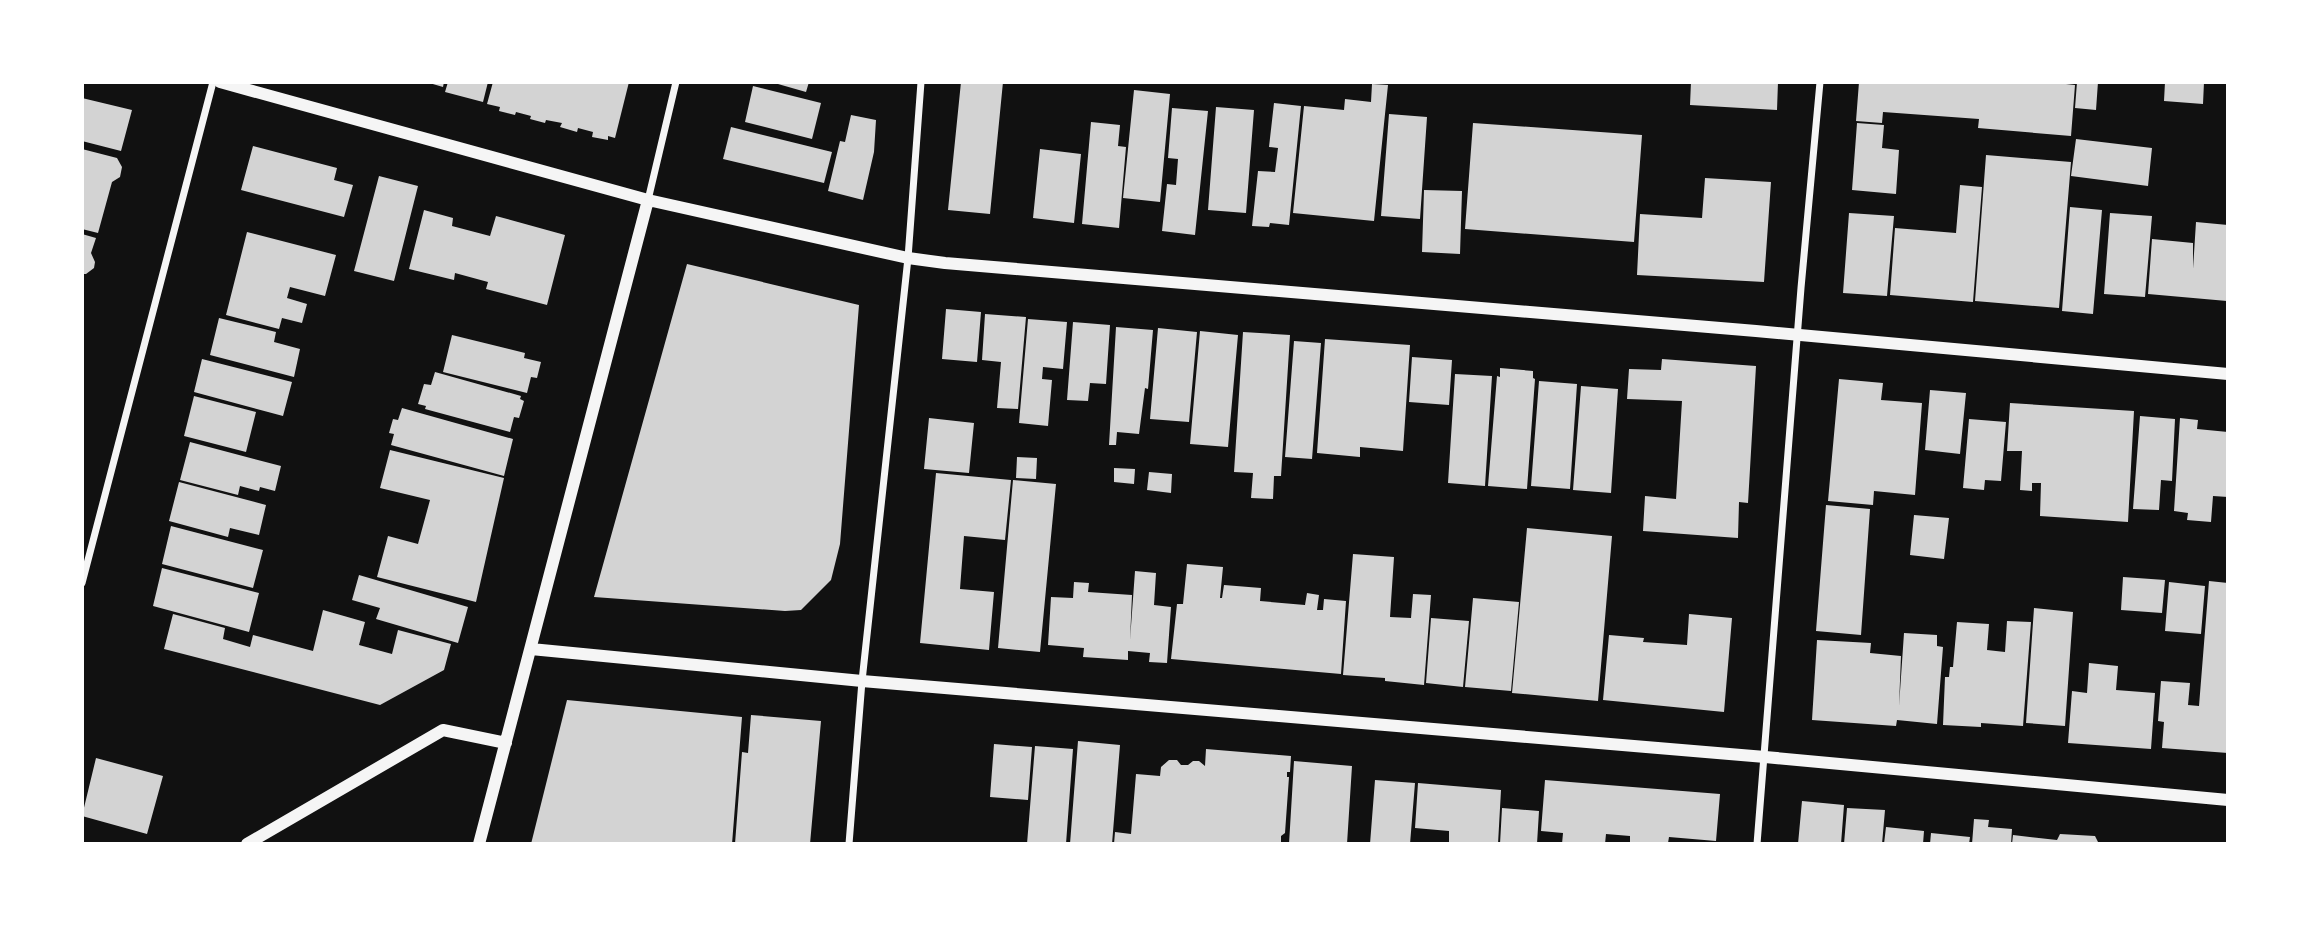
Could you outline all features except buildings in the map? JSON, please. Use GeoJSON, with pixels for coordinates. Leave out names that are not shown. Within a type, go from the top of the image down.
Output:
{"type":"FeatureCollection","features":[{"type":"Feature","properties":{"kind":"street"},"geometry":{"type":"LineString","coordinates":[[82,583],[213,82]]}},
{"type":"Feature","properties":{"kind":"street"},"geometry":{"type":"LineString","coordinates":[[220,82],[648,200],[908,258],[2228,374]]}},
{"type":"Feature","properties":{"kind":"street"},"geometry":{"type":"LineString","coordinates":[[479,844],[648,200],[676,82]]}},
{"type":"Feature","properties":{"kind":"street"},"geometry":{"type":"LineString","coordinates":[[849,844],[862,681],[908,258],[921,82]]}},
{"type":"Feature","properties":{"kind":"street"},"geometry":{"type":"LineString","coordinates":[[1757,844],[1820,82]]}},
{"type":"Feature","properties":{"kind":"street"},"geometry":{"type":"LineString","coordinates":[[531,649],[862,681],[1765,757],[2228,800]]}},
{"type":"Feature","properties":{"kind":"street"},"geometry":{"type":"LineString","coordinates":[[247,844],[443,730],[506,743]]}}]}
